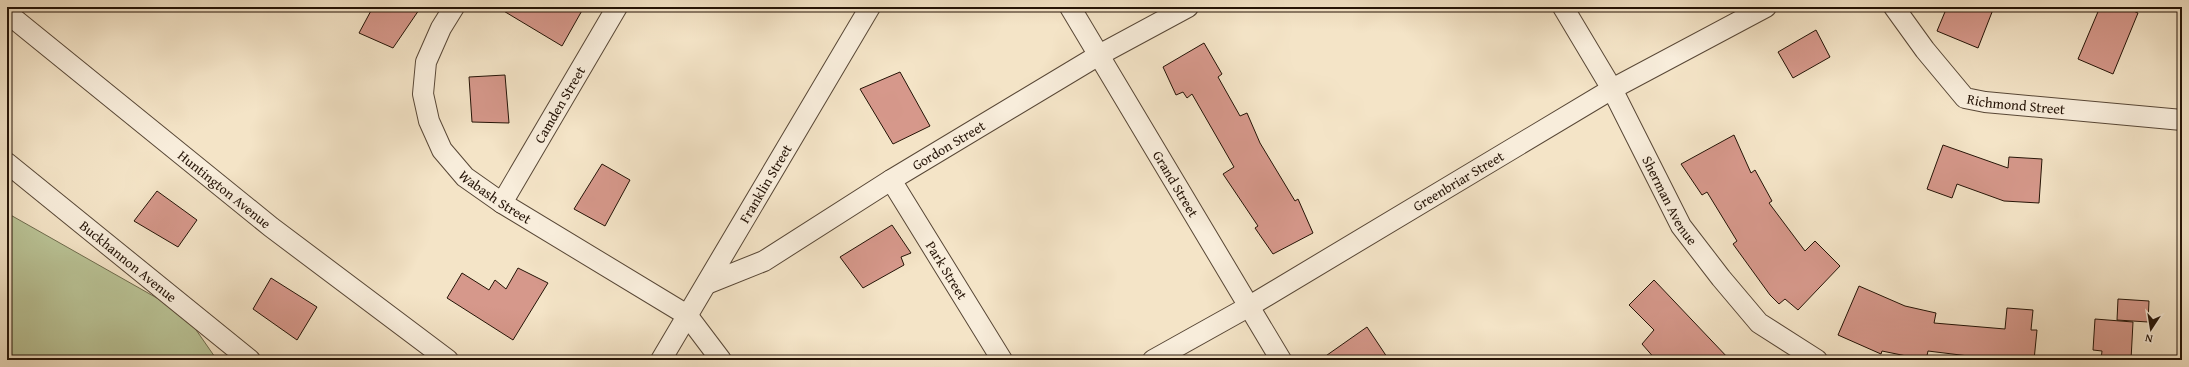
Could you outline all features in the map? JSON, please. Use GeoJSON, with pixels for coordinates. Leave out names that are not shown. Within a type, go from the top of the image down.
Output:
{"type":"FeatureCollection","features":[{"type":"Feature","properties":{"kind":"street","name":"Wabash Street"},"geometry":{"type":"LineString","coordinates":[[454,7],[441,28],[426,62],[423,94],[429,122],[442,150],[465,177],[502,203],[687,315]]}},
{"type":"Feature","properties":{"kind":"street","name":"Camden Street"},"geometry":{"type":"LineString","coordinates":[[502,203],[617,7]]}},
{"type":"Feature","properties":{"kind":"street","name":"Franklin Street"},"geometry":{"type":"LineString","coordinates":[[662,360],[687,315],[709,283],[870,7]]}},
{"type":"Feature","properties":{"kind":"street","name":"Grand Street"},"geometry":{"type":"LineString","coordinates":[[1070,7],[1281,360]]}},
{"type":"Feature","properties":{"kind":"street","name":"Gordon Street"},"geometry":{"type":"LineString","coordinates":[[709,283],[764,261],[891,180],[1099,55],[1188,7]]}},
{"type":"Feature","properties":{"kind":"street","name":"Sherman Avenue"},"geometry":{"type":"LineString","coordinates":[[1563,7],[1612,90],[1681,226],[1721,278],[1759,323],[1817,360]]}},
{"type":"Feature","properties":{"kind":"street","name":"Greenbriar Street"},"geometry":{"type":"LineString","coordinates":[[1153,360],[1248,307],[1612,90],[1766,7]]}},
{"type":"Feature","properties":{"kind":"street","name":"Richmond Street"},"geometry":{"type":"LineString","coordinates":[[1894,7],[1925,50],[1964,98],[1985,102],[2182,120]]}},
{"type":"Feature","properties":{"kind":"street","name":"Huntington Avenue"},"geometry":{"type":"LineString","coordinates":[[7,13],[272,227],[448,360]]}},
{"type":"Feature","properties":{"kind":"street","name":"Buckhannon Avenue"},"geometry":{"type":"LineString","coordinates":[[7,163],[250,360]]}},
{"type":"Feature","properties":{"kind":"street","name":"Park Street"},"geometry":{"type":"LineString","coordinates":[[891,180],[1002,360]]}},
{"type":"Feature","properties":{"kind":"street"},"geometry":{"type":"LineString","coordinates":[[687,315],[721,360]]}},
{"type":"Feature","properties":{"kind":"green space"},"geometry":{"type":"Polygon","coordinates":[[[7,213],[185,314],[217,360],[7,360],[7,213]]]}},
{"type":"Feature","properties":{"kind":"building"},"geometry":{"type":"Polygon","coordinates":[[[373,7],[421,7],[393,48],[359,33],[373,7]]]}},
{"type":"Feature","properties":{"kind":"building"},"geometry":{"type":"Polygon","coordinates":[[[497,7],[584,7],[562,46],[497,7]]]}},
{"type":"Feature","properties":{"kind":"building"},"geometry":{"type":"Polygon","coordinates":[[[1947,7],[1994,7],[1978,48],[1937,31],[1947,7]]]}},
{"type":"Feature","properties":{"kind":"building"},"geometry":{"type":"Polygon","coordinates":[[[2100,7],[2124,7],[2138,13],[2113,74],[2078,59],[2100,7]]]}},
{"type":"Feature","properties":{"kind":"building"},"geometry":{"type":"Polygon","coordinates":[[[1816,30],[1830,57],[1793,78],[1778,52],[1816,30]]]}},
{"type":"Feature","properties":{"kind":"building"},"geometry":{"type":"Polygon","coordinates":[[[1204,43],[1222,74],[1218,77],[1240,116],[1247,113],[1260,143],[1295,201],[1298,199],[1313,233],[1273,254],[1255,228],[1258,226],[1223,174],[1234,167],[1192,94],[1187,98],[1183,92],[1176,95],[1163,67],[1204,43]]]}},
{"type":"Feature","properties":{"kind":"building"},"geometry":{"type":"Polygon","coordinates":[[[900,72],[930,126],[893,144],[860,89],[900,72]]]}},
{"type":"Feature","properties":{"kind":"building"},"geometry":{"type":"Polygon","coordinates":[[[505,75],[509,123],[472,122],[469,77],[505,75]]]}},
{"type":"Feature","properties":{"kind":"building"},"geometry":{"type":"Polygon","coordinates":[[[1734,135],[1751,173],[1755,170],[1772,201],[1769,203],[1805,251],[1815,241],[1840,266],[1798,310],[1785,299],[1779,304],[1770,295],[1733,244],[1737,241],[1707,192],[1702,195],[1681,164],[1734,135]]]}},
{"type":"Feature","properties":{"kind":"building"},"geometry":{"type":"Polygon","coordinates":[[[1943,145],[2008,168],[2009,157],[2042,159],[2039,203],[2004,201],[1957,184],[1952,198],[1927,189],[1943,145]]]}},
{"type":"Feature","properties":{"kind":"building"},"geometry":{"type":"Polygon","coordinates":[[[602,164],[630,180],[605,226],[574,209],[602,164]]]}},
{"type":"Feature","properties":{"kind":"building"},"geometry":{"type":"Polygon","coordinates":[[[157,191],[197,220],[178,247],[134,221],[157,191]]]}},
{"type":"Feature","properties":{"kind":"building"},"geometry":{"type":"Polygon","coordinates":[[[892,225],[911,253],[901,257],[904,265],[863,288],[840,257],[892,225]]]}},
{"type":"Feature","properties":{"kind":"building"},"geometry":{"type":"Polygon","coordinates":[[[518,268],[548,283],[513,340],[447,298],[462,273],[489,290],[495,280],[506,289],[518,268]]]}},
{"type":"Feature","properties":{"kind":"building"},"geometry":{"type":"Polygon","coordinates":[[[271,278],[317,307],[297,340],[253,309],[271,278]]]}},
{"type":"Feature","properties":{"kind":"building"},"geometry":{"type":"Polygon","coordinates":[[[1654,280],[1730,360],[1656,360],[1642,344],[1654,330],[1629,305],[1654,280]]]}},
{"type":"Feature","properties":{"kind":"building"},"geometry":{"type":"Polygon","coordinates":[[[1859,286],[1905,306],[1936,313],[1934,323],[2005,329],[2007,308],[2033,310],[2031,330],[2037,330],[2034,360],[2001,360],[1928,351],[1926,360],[1882,351],[1881,354],[1838,335],[1859,286]]]}},
{"type":"Feature","properties":{"kind":"building"},"geometry":{"type":"Polygon","coordinates":[[[2118,299],[2149,301],[2148,322],[2117,320],[2118,299]]]}},
{"type":"Feature","properties":{"kind":"building"},"geometry":{"type":"Polygon","coordinates":[[[2095,319],[2133,322],[2131,360],[2101,360],[2102,351],[2093,350],[2095,319]]]}},
{"type":"Feature","properties":{"kind":"building"},"geometry":{"type":"Polygon","coordinates":[[[1367,327],[1389,360],[1320,360],[1367,327]]]}}]}
